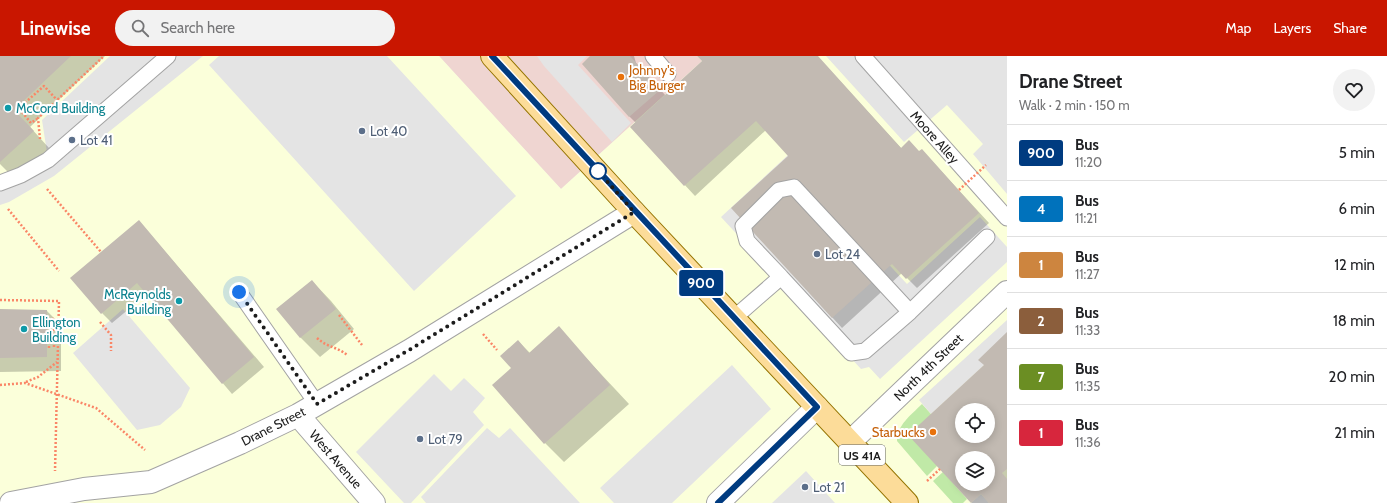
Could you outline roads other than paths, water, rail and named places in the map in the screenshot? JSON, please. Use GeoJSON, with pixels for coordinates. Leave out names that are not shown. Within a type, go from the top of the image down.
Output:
{"type":"FeatureCollection","features":[{"type":"Feature","properties":{"kind":"main road","name":"US 41A"},"geometry":{"type":"LineString","coordinates":[[492,56],[634,212],[907,503]]}},
{"type":"Feature","properties":{"kind":"street","name":"Drane Street"},"geometry":{"type":"LineString","coordinates":[[11,503],[55,494],[151,482],[240,443],[298,415],[317,404],[409,350],[634,212]]}},
{"type":"Feature","properties":{"kind":"street","name":"North 4th Street"},"geometry":{"type":"LineString","coordinates":[[850,442],[1007,292]]}},
{"type":"Feature","properties":{"kind":"street"},"geometry":{"type":"LineString","coordinates":[[718,503],[817,407]]}},
{"type":"Feature","properties":{"kind":"street","name":"West Avenue"},"geometry":{"type":"LineString","coordinates":[[298,415],[374,503]]}},
{"type":"Feature","properties":{"kind":"lane"},"geometry":{"type":"LineString","coordinates":[[0,183],[21,175],[48,160],[168,56]]}},
{"type":"Feature","properties":{"kind":"lane"},"geometry":{"type":"LineString","coordinates":[[653,56],[668,74]]}},
{"type":"Feature","properties":{"kind":"lane","name":"Moore Alley"},"geometry":{"type":"LineString","coordinates":[[863,56],[1007,218]]}},
{"type":"Feature","properties":{"kind":"lane"},"geometry":{"type":"LineString","coordinates":[[910,312],[794,187],[779,190],[743,226],[747,241],[851,353],[865,351],[910,312],[987,237]]}},
{"type":"Feature","properties":{"kind":"lane"},"geometry":{"type":"LineString","coordinates":[[734,318],[781,278]]}},
{"type":"Feature","properties":{"kind":"lane"},"geometry":{"type":"LineString","coordinates":[[239,292],[317,404]]}},
{"type":"Feature","properties":{"kind":"place","name":"Johnny's Big Burger"},"geometry":{"type":"Point","coordinates":[621,77]}},
{"type":"Feature","properties":{"kind":"place","name":"McCord Building"},"geometry":{"type":"Point","coordinates":[8,108]}},
{"type":"Feature","properties":{"kind":"place","name":"Lot 40"},"geometry":{"type":"Point","coordinates":[362,131]}},
{"type":"Feature","properties":{"kind":"place","name":"Lot 41"},"geometry":{"type":"Point","coordinates":[72,140]}},
{"type":"Feature","properties":{"kind":"place","name":"Lot 24"},"geometry":{"type":"Point","coordinates":[817,254]}},
{"type":"Feature","properties":{"kind":"place","name":"McReynolds Building"},"geometry":{"type":"Point","coordinates":[179,301]}},
{"type":"Feature","properties":{"kind":"place","name":"Ellington Building"},"geometry":{"type":"Point","coordinates":[24,329]}},
{"type":"Feature","properties":{"kind":"place","name":"Starbucks"},"geometry":{"type":"Point","coordinates":[933,432]}},
{"type":"Feature","properties":{"kind":"place","name":"Lot 79"},"geometry":{"type":"Point","coordinates":[420,439]}},
{"type":"Feature","properties":{"kind":"place","name":"Lot 21"},"geometry":{"type":"Point","coordinates":[805,487]}}]}
